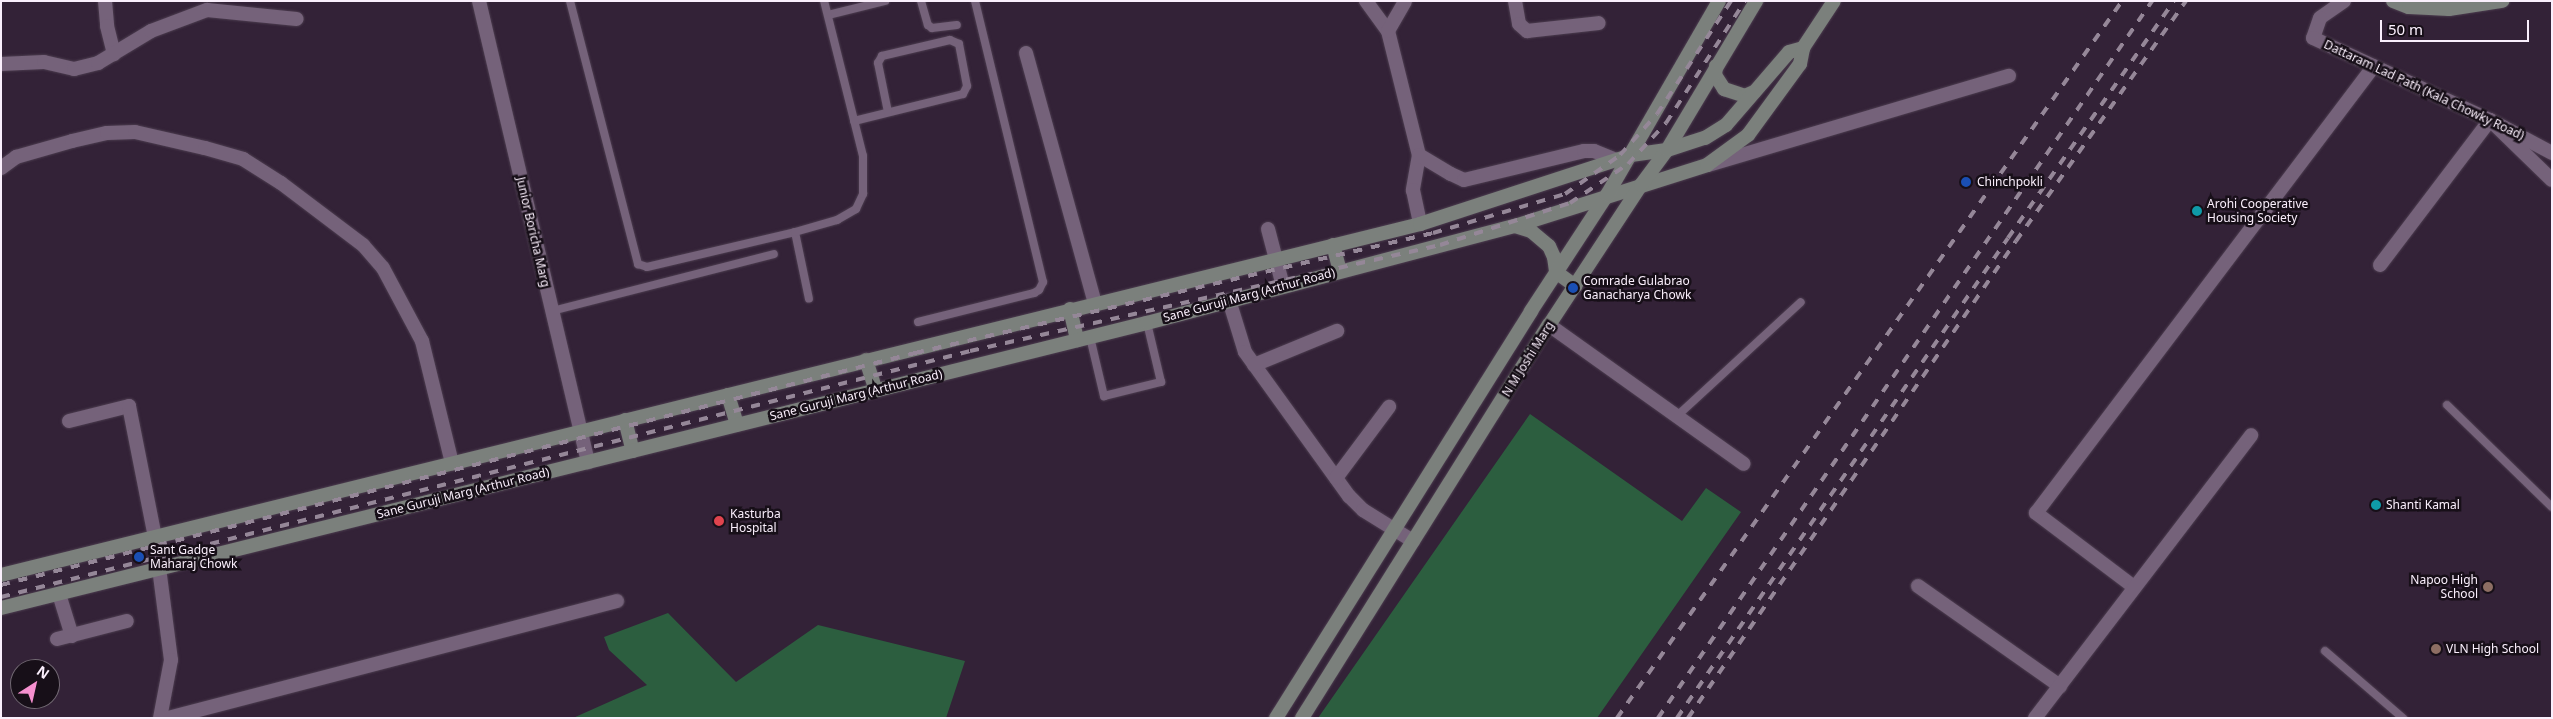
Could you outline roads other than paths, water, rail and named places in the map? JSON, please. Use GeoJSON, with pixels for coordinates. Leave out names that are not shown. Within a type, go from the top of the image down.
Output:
{"type":"FeatureCollection","features":[{"type":"Feature","properties":{"kind":"main road","name":"N M Joshi Marg"},"geometry":{"type":"LineString","coordinates":[[1276,718],[1556,272],[1607,195],[1719,1]]}},
{"type":"Feature","properties":{"kind":"main road","name":"N M Joshi Marg"},"geometry":{"type":"LineString","coordinates":[[1302,718],[1549,325],[1641,185],[1667,150],[1756,1]]}},
{"type":"Feature","properties":{"kind":"main road"},"geometry":{"type":"LineString","coordinates":[[1,575],[1070,309],[1420,224],[1630,155],[1667,150],[1706,138],[1726,125],[1789,52],[1805,44],[1834,1]]}},
{"type":"Feature","properties":{"kind":"main road"},"geometry":{"type":"LineString","coordinates":[[2393,1],[2409,6],[2449,9],[2502,1]]}},
{"type":"Feature","properties":{"kind":"main road","name":"Sane Guruji Marg (Arthur Road)"},"geometry":{"type":"LineString","coordinates":[[1,608],[1147,323],[1515,226],[1607,195],[1707,165],[1748,135],[1800,64],[1805,44]]}},
{"type":"Feature","properties":{"kind":"main road"},"geometry":{"type":"LineString","coordinates":[[1716,66],[1716,75],[1724,89],[1745,96],[1754,92]]}},
{"type":"Feature","properties":{"kind":"main road"},"geometry":{"type":"LineString","coordinates":[[1515,226],[1531,232],[1548,246],[1554,257],[1556,272],[1575,286]]}},
{"type":"Feature","properties":{"kind":"main road"},"geometry":{"type":"LineString","coordinates":[[1333,245],[1340,271]]}},
{"type":"Feature","properties":{"kind":"main road"},"geometry":{"type":"LineString","coordinates":[[1070,309],[1084,338]]}},
{"type":"Feature","properties":{"kind":"main road"},"geometry":{"type":"LineString","coordinates":[[866,360],[876,390]]}},
{"type":"Feature","properties":{"kind":"main road"},"geometry":{"type":"LineString","coordinates":[[728,394],[737,425]]}},
{"type":"Feature","properties":{"kind":"main road"},"geometry":{"type":"LineString","coordinates":[[625,420],[633,451]]}},
{"type":"Feature","properties":{"kind":"main road"},"geometry":{"type":"LineString","coordinates":[[1318,653],[1337,665]]}},
{"type":"Feature","properties":{"kind":"street"},"geometry":{"type":"LineString","coordinates":[[105,1],[107,26],[114,54]]}},
{"type":"Feature","properties":{"kind":"street","name":"Junior Boricha Marg"},"geometry":{"type":"LineString","coordinates":[[479,1],[588,462]]}},
{"type":"Feature","properties":{"kind":"street"},"geometry":{"type":"LineString","coordinates":[[1366,1],[1388,31],[1419,155],[1413,190],[1420,224]]}},
{"type":"Feature","properties":{"kind":"street"},"geometry":{"type":"LineString","coordinates":[[1388,31],[1405,1]]}},
{"type":"Feature","properties":{"kind":"street"},"geometry":{"type":"LineString","coordinates":[[1515,1],[1519,24],[1527,31],[1599,23]]}},
{"type":"Feature","properties":{"kind":"street","name":"Dattaram Lad Path (Kala Chowky Road)"},"geometry":{"type":"LineString","coordinates":[[2344,1],[2320,18],[2313,38],[2490,120],[2552,153]]}},
{"type":"Feature","properties":{"kind":"street"},"geometry":{"type":"LineString","coordinates":[[1,64],[44,62],[74,69],[98,63],[152,31],[207,6],[297,19]]}},
{"type":"Feature","properties":{"kind":"street"},"geometry":{"type":"LineString","coordinates":[[1026,53],[1096,303]]}},
{"type":"Feature","properties":{"kind":"street"},"geometry":{"type":"LineString","coordinates":[[2134,587],[2036,513],[2374,66]]}},
{"type":"Feature","properties":{"kind":"street"},"geometry":{"type":"LineString","coordinates":[[1707,165],[2009,76]]}},
{"type":"Feature","properties":{"kind":"street"},"geometry":{"type":"LineString","coordinates":[[2380,265],[2490,120],[2552,180]]}},
{"type":"Feature","properties":{"kind":"street"},"geometry":{"type":"LineString","coordinates":[[1,168],[16,157],[72,141],[107,133],[135,132],[205,148],[243,160],[281,183],[363,244],[383,268],[422,341],[452,463]]}},
{"type":"Feature","properties":{"kind":"street"},"geometry":{"type":"LineString","coordinates":[[1419,155],[1464,180],[1584,151],[1594,151],[1616,160]]}},
{"type":"Feature","properties":{"kind":"street"},"geometry":{"type":"LineString","coordinates":[[1268,228],[1283,286]]}},
{"type":"Feature","properties":{"kind":"street"},"geometry":{"type":"LineString","coordinates":[[1229,300],[1245,352],[1336,478],[1362,510],[1413,541]]}},
{"type":"Feature","properties":{"kind":"street"},"geometry":{"type":"LineString","coordinates":[[1549,325],[1744,464]]}},
{"type":"Feature","properties":{"kind":"street"},"geometry":{"type":"LineString","coordinates":[[1254,364],[1337,331]]}},
{"type":"Feature","properties":{"kind":"street"},"geometry":{"type":"LineString","coordinates":[[69,421],[129,406],[155,537],[171,660],[160,718]]}},
{"type":"Feature","properties":{"kind":"street"},"geometry":{"type":"LineString","coordinates":[[1336,478],[1389,407]]}},
{"type":"Feature","properties":{"kind":"street"},"geometry":{"type":"LineString","coordinates":[[2035,718],[2250,435]]}},
{"type":"Feature","properties":{"kind":"street"},"geometry":{"type":"LineString","coordinates":[[1918,586],[2060,686]]}},
{"type":"Feature","properties":{"kind":"street"},"geometry":{"type":"LineString","coordinates":[[59,594],[72,636]]}},
{"type":"Feature","properties":{"kind":"street"},"geometry":{"type":"LineString","coordinates":[[168,718],[617,601]]}},
{"type":"Feature","properties":{"kind":"street"},"geometry":{"type":"LineString","coordinates":[[57,639],[127,621]]}},
{"type":"Feature","properties":{"kind":"lane"},"geometry":{"type":"LineString","coordinates":[[570,1],[638,264],[647,267],[796,232],[837,220],[856,209],[863,194],[863,156],[824,1]]}},
{"type":"Feature","properties":{"kind":"lane"},"geometry":{"type":"LineString","coordinates":[[828,15],[885,1]]}},
{"type":"Feature","properties":{"kind":"lane"},"geometry":{"type":"LineString","coordinates":[[921,1],[928,25],[932,28],[957,25]]}},
{"type":"Feature","properties":{"kind":"lane"},"geometry":{"type":"LineString","coordinates":[[918,322],[1034,293],[1042,282],[975,1]]}},
{"type":"Feature","properties":{"kind":"lane"},"geometry":{"type":"LineString","coordinates":[[854,121],[963,94],[967,86],[959,44],[950,40],[882,56],[878,63],[888,112]]}},
{"type":"Feature","properties":{"kind":"lane"},"geometry":{"type":"LineString","coordinates":[[796,232],[808,299]]}},
{"type":"Feature","properties":{"kind":"lane"},"geometry":{"type":"LineString","coordinates":[[552,311],[774,254]]}},
{"type":"Feature","properties":{"kind":"lane"},"geometry":{"type":"LineString","coordinates":[[1677,416],[1801,302]]}},
{"type":"Feature","properties":{"kind":"lane"},"geometry":{"type":"LineString","coordinates":[[1084,338],[1104,396],[1161,382],[1147,323]]}},
{"type":"Feature","properties":{"kind":"lane"},"geometry":{"type":"LineString","coordinates":[[2447,405],[2552,507]]}},
{"type":"Feature","properties":{"kind":"lane"},"geometry":{"type":"LineString","coordinates":[[2325,651],[2403,718]]}},
{"type":"Feature","properties":{"kind":"railway"},"geometry":{"type":"LineString","coordinates":[[1,585],[915,353],[1433,233],[1565,194],[1620,155],[1657,114],[1731,1]]}},
{"type":"Feature","properties":{"kind":"railway"},"geometry":{"type":"LineString","coordinates":[[1,597],[970,351],[1440,245],[1570,203],[1628,164],[1666,123],[1745,1]]}},
{"type":"Feature","properties":{"kind":"railway"},"geometry":{"type":"LineString","coordinates":[[1617,718],[2122,1]]}},
{"type":"Feature","properties":{"kind":"railway"},"geometry":{"type":"LineString","coordinates":[[1658,718],[2152,1]]}},
{"type":"Feature","properties":{"kind":"railway"},"geometry":{"type":"LineString","coordinates":[[1677,718],[2174,1]]}},
{"type":"Feature","properties":{"kind":"railway"},"geometry":{"type":"LineString","coordinates":[[1688,718],[2016,241],[2186,1]]}},
{"type":"Feature","properties":{"kind":"place","name":"Chinchpokli"},"geometry":{"type":"Point","coordinates":[1966,182]}},
{"type":"Feature","properties":{"kind":"place","name":"Arohi Cooperative Housing Society"},"geometry":{"type":"Point","coordinates":[2197,211]}},
{"type":"Feature","properties":{"kind":"place","name":"Comrade Gulabrao Ganacharya Chowk"},"geometry":{"type":"Point","coordinates":[1573,288]}},
{"type":"Feature","properties":{"kind":"place","name":"Shanti Kamal"},"geometry":{"type":"Point","coordinates":[2376,505]}},
{"type":"Feature","properties":{"kind":"place","name":"Kasturba Hospital"},"geometry":{"type":"Point","coordinates":[719,521]}},
{"type":"Feature","properties":{"kind":"place","name":"Sant Gadge Maharaj Chowk"},"geometry":{"type":"Point","coordinates":[139,557]}},
{"type":"Feature","properties":{"kind":"place","name":"Napoo High School"},"geometry":{"type":"Point","coordinates":[2488,587]}},
{"type":"Feature","properties":{"kind":"place","name":"VLN High School"},"geometry":{"type":"Point","coordinates":[2436,649]}}]}
